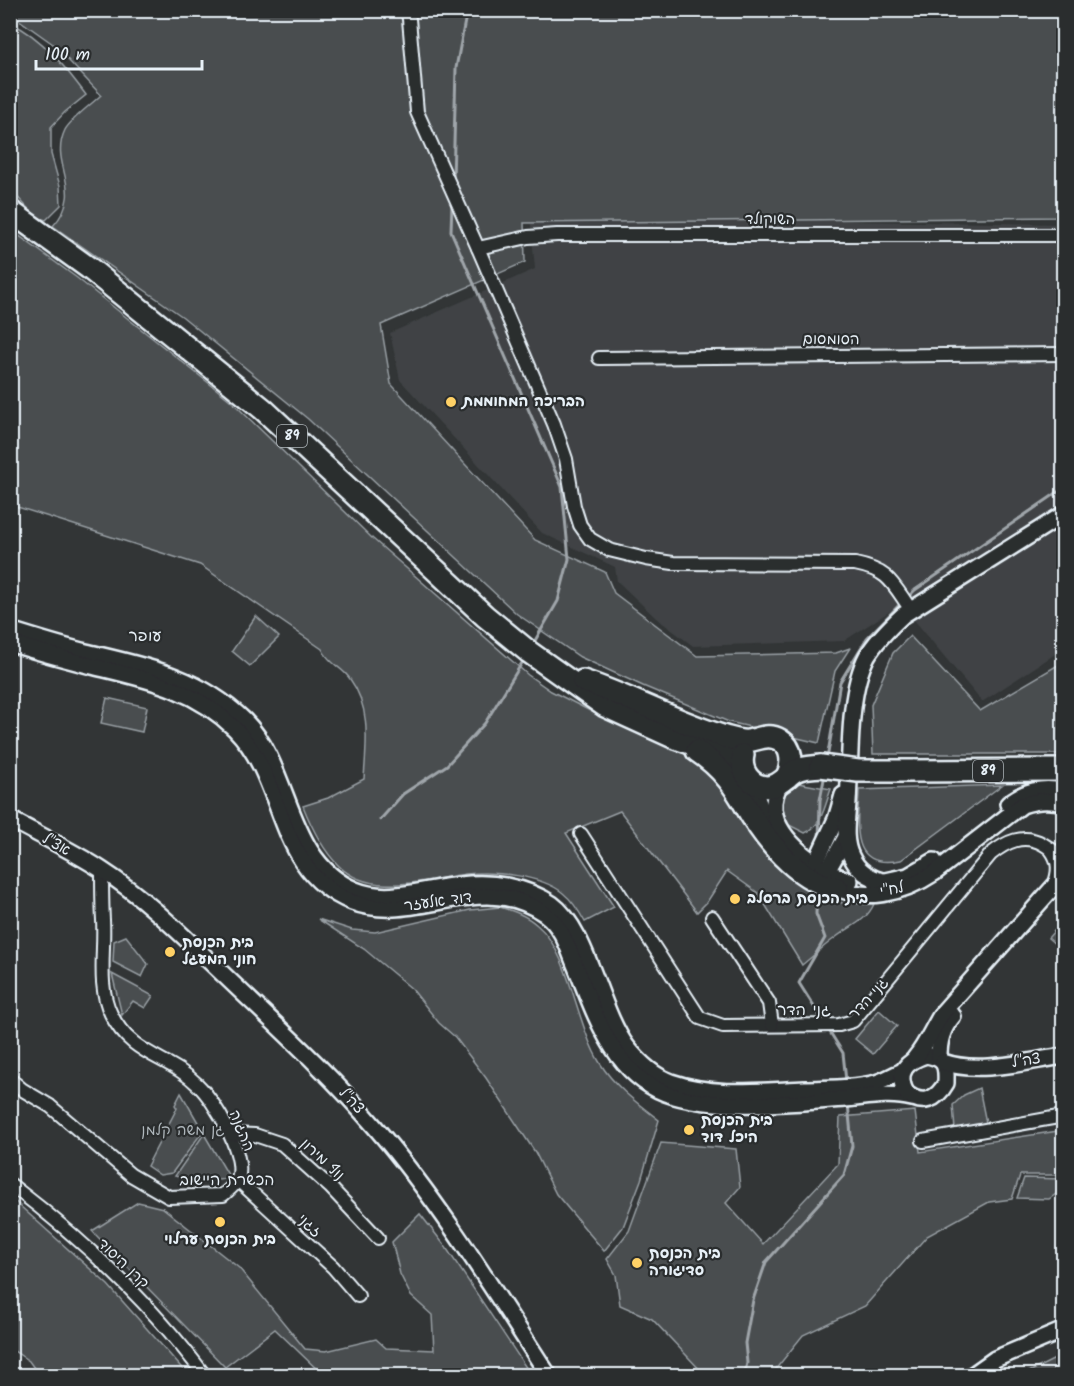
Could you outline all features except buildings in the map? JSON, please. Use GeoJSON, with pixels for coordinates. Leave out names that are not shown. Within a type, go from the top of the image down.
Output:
{"type":"FeatureCollection","features":[{"type":"Feature","properties":{"kind":"highway","name":"89"},"geometry":{"type":"LineString","coordinates":[[10,211],[89,268],[263,409],[485,616],[529,652],[605,706],[682,740],[728,756],[739,762],[746,773],[765,787],[784,780],[796,770],[821,766]]}},
{"type":"Feature","properties":{"kind":"highway","name":"89"},"geometry":{"type":"LineString","coordinates":[[562,674],[602,687],[697,728],[731,739],[746,741],[772,737],[786,746],[790,753],[804,761],[821,766],[858,771],[1064,770]]}},
{"type":"Feature","properties":{"kind":"highway"},"geometry":{"type":"LineString","coordinates":[[746,773],[742,758],[744,750],[756,739]]}},
{"type":"Feature","properties":{"kind":"highway"},"geometry":{"type":"LineString","coordinates":[[682,740],[722,772],[757,824],[788,860],[816,882],[837,888]]}},
{"type":"Feature","properties":{"kind":"highway"},"geometry":{"type":"LineString","coordinates":[[784,780],[791,769],[790,753]]}},
{"type":"Feature","properties":{"kind":"street"},"geometry":{"type":"LineString","coordinates":[[406,10],[409,20],[417,112],[557,432],[566,459],[574,506],[580,525],[590,539],[609,550],[673,563],[855,564],[870,567],[887,577],[911,610]]}},
{"type":"Feature","properties":{"kind":"street","name":"השוקולד"},"geometry":{"type":"LineString","coordinates":[[478,248],[528,237],[557,235],[1064,235]]}},
{"type":"Feature","properties":{"kind":"street","name":"הסומסום"},"geometry":{"type":"LineString","coordinates":[[599,358],[1064,354]]}},
{"type":"Feature","properties":{"kind":"street"},"geometry":{"type":"LineString","coordinates":[[886,882],[873,879],[858,868],[845,839],[855,700],[860,674],[867,656],[893,624],[911,610],[1064,514]]}},
{"type":"Feature","properties":{"kind":"street","name":"דוד אלעזר"},"geometry":{"type":"LineString","coordinates":[[10,630],[66,647],[165,671],[203,689],[226,705],[255,732],[265,747],[304,841],[319,865],[341,883],[357,891],[388,896],[459,885],[489,884],[522,890],[553,905],[573,928],[610,1016],[627,1047],[640,1062],[668,1081],[707,1090],[728,1092],[827,1088],[873,1084],[903,1071]]}},
{"type":"Feature","properties":{"kind":"street","name":"דוד אלעזר"},"geometry":{"type":"LineString","coordinates":[[10,643],[52,656],[161,683],[197,700],[234,727],[255,753],[274,796],[283,824],[301,860],[323,885],[335,894],[353,902],[388,908],[461,897],[488,897],[518,901],[546,915],[563,934],[598,1021],[617,1054],[631,1071],[664,1092],[705,1102],[728,1104],[828,1100],[892,1094],[912,1098]]}},
{"type":"Feature","properties":{"kind":"street","name":"לח\"י"},"geometry":{"type":"LineString","coordinates":[[746,773],[765,821],[774,836],[792,857],[849,881],[870,884],[908,876],[928,866],[1016,797],[1031,790],[1064,791]]}},
{"type":"Feature","properties":{"kind":"street"},"geometry":{"type":"LineString","coordinates":[[819,870],[826,839],[836,819],[848,778]]}},
{"type":"Feature","properties":{"kind":"street","name":"לח\"י"},"geometry":{"type":"LineString","coordinates":[[784,780],[776,793],[774,812],[779,825],[794,844],[837,888],[876,894],[910,887],[934,873],[1022,805],[1033,801],[1064,803]]}},
{"type":"Feature","properties":{"kind":"street","name":"אצ\"ל"},"geometry":{"type":"LineString","coordinates":[[10,819],[102,870]]}},
{"type":"Feature","properties":{"kind":"street","name":"גני הדר"},"geometry":{"type":"LineString","coordinates":[[581,834],[700,1018],[723,1026],[839,1025],[853,1021],[991,854],[1003,844],[1016,839],[1033,840],[1064,856]]}},
{"type":"Feature","properties":{"kind":"street"},"geometry":{"type":"LineString","coordinates":[[794,844],[811,845],[826,839]]}},
{"type":"Feature","properties":{"kind":"street"},"geometry":{"type":"LineString","coordinates":[[819,870],[845,839]]}},
{"type":"Feature","properties":{"kind":"street"},"geometry":{"type":"LineString","coordinates":[[1051,850],[1058,866],[1058,889],[934,1024],[924,1046],[903,1071],[903,1086],[912,1098],[932,1099],[943,1088],[947,1075],[939,1047],[943,1029],[1058,889],[1064,875]]}},
{"type":"Feature","properties":{"kind":"street","name":"ההגנה"},"geometry":{"type":"LineString","coordinates":[[102,870],[103,980],[110,1012],[119,1029],[144,1052],[172,1065],[198,1085],[230,1134],[239,1168],[238,1180]]}},
{"type":"Feature","properties":{"kind":"street","name":"צה\"ל"},"geometry":{"type":"LineString","coordinates":[[102,870],[164,919],[282,1029],[376,1128],[465,1246],[549,1376]]}},
{"type":"Feature","properties":{"kind":"street"},"geometry":{"type":"LineString","coordinates":[[712,917],[769,1003],[772,1026]]}},
{"type":"Feature","properties":{"kind":"street"},"geometry":{"type":"LineString","coordinates":[[915,1058],[926,1055],[941,1060]]}},
{"type":"Feature","properties":{"kind":"street","name":"צה\"ל"},"geometry":{"type":"LineString","coordinates":[[941,1060],[966,1068],[989,1067],[1064,1056]]}},
{"type":"Feature","properties":{"kind":"street","name":"צה\"ל"},"geometry":{"type":"LineString","coordinates":[[943,1088],[965,1075],[989,1067]]}},
{"type":"Feature","properties":{"kind":"street"},"geometry":{"type":"LineString","coordinates":[[10,1079],[23,1090],[50,1106],[131,1175],[169,1197],[223,1196],[238,1180]]}},
{"type":"Feature","properties":{"kind":"street"},"geometry":{"type":"LineString","coordinates":[[923,1141],[1064,1116]]}},
{"type":"Feature","properties":{"kind":"street","name":"נוף מירון"},"geometry":{"type":"LineString","coordinates":[[230,1134],[255,1135],[282,1144],[330,1187],[378,1238]]}},
{"type":"Feature","properties":{"kind":"street","name":"זגני"},"geometry":{"type":"LineString","coordinates":[[238,1180],[333,1267],[358,1296]]}},
{"type":"Feature","properties":{"kind":"street","name":"קרן היסוד"},"geometry":{"type":"LineString","coordinates":[[10,1184],[100,1260],[172,1334],[205,1376]]}},
{"type":"Feature","properties":{"kind":"street"},"geometry":{"type":"LineString","coordinates":[[971,1376],[995,1359],[1064,1330]]}},
{"type":"Feature","properties":{"kind":"shaded area"},"geometry":{"type":"Polygon","coordinates":[[[530,216],[1063,224],[1063,649],[982,702],[901,604],[844,641],[693,646],[656,618],[617,581],[615,567],[542,533],[400,380],[390,333],[535,269],[530,216]]]}},
{"type":"Feature","properties":{"kind":"green space"},"geometry":{"type":"Polygon","coordinates":[[[11,10],[1063,11],[1063,217],[524,223],[525,262],[381,325],[391,384],[535,540],[605,572],[614,593],[697,656],[836,653],[850,648],[835,671],[819,743],[729,722],[580,657],[517,614],[308,419],[183,317],[53,226],[63,212],[67,200],[61,155],[61,143],[65,130],[101,95],[53,44],[11,14],[11,10]]]}},
{"type":"Feature","properties":{"kind":"green space"},"geometry":{"type":"Polygon","coordinates":[[[11,23],[23,29],[43,45],[86,95],[51,127],[51,154],[60,186],[61,205],[46,220],[36,217],[11,190],[11,23]]]}},
{"type":"Feature","properties":{"kind":"green space"},"geometry":{"type":"Polygon","coordinates":[[[11,230],[77,278],[230,400],[373,539],[528,675],[551,691],[608,720],[667,747],[715,765],[815,890],[842,903],[874,904],[871,910],[802,965],[758,893],[727,871],[707,902],[697,912],[620,811],[566,833],[614,907],[585,922],[576,906],[563,893],[530,878],[477,873],[417,882],[382,884],[351,875],[338,865],[318,837],[303,806],[328,798],[364,779],[365,715],[362,702],[347,675],[329,659],[322,649],[200,565],[11,505],[10,371],[17,365],[10,345],[11,230]]]}},
{"type":"Feature","properties":{"kind":"green space"},"geometry":{"type":"Polygon","coordinates":[[[256,616],[279,637],[250,666],[232,651],[256,616]]]}},
{"type":"Feature","properties":{"kind":"green space"},"geometry":{"type":"Polygon","coordinates":[[[910,636],[980,711],[1063,662],[1063,754],[873,754],[871,705],[893,653],[910,636]]]}},
{"type":"Feature","properties":{"kind":"green space"},"geometry":{"type":"Polygon","coordinates":[[[107,698],[147,707],[142,732],[101,723],[107,698]]]}},
{"type":"Feature","properties":{"kind":"green space"},"geometry":{"type":"Polygon","coordinates":[[[798,783],[831,789],[819,820],[811,830],[805,833],[789,825],[780,804],[783,788],[798,783]]]}},
{"type":"Feature","properties":{"kind":"green space"},"geometry":{"type":"Polygon","coordinates":[[[1002,785],[901,860],[884,862],[872,859],[864,852],[858,830],[859,790],[1002,785]]]}},
{"type":"Feature","properties":{"kind":"green space"},"geometry":{"type":"Polygon","coordinates":[[[500,907],[528,919],[548,937],[565,971],[585,1029],[600,1063],[619,1087],[659,1120],[641,1180],[623,1227],[604,1251],[556,1194],[535,1152],[486,1078],[455,1037],[439,1023],[412,989],[364,949],[318,919],[352,930],[375,932],[470,910],[500,907]]]}},
{"type":"Feature","properties":{"kind":"green space"},"geometry":{"type":"Polygon","coordinates":[[[1063,921],[1063,951],[1048,938],[1063,921]]]}},
{"type":"Feature","properties":{"kind":"green space"},"geometry":{"type":"Polygon","coordinates":[[[126,936],[148,964],[142,977],[113,962],[114,941],[126,936]]]}},
{"type":"Feature","properties":{"kind":"green space"},"geometry":{"type":"Polygon","coordinates":[[[112,974],[153,996],[145,1008],[133,1001],[122,1015],[112,974]]]}},
{"type":"Feature","properties":{"kind":"green space"},"geometry":{"type":"Polygon","coordinates":[[[879,1010],[897,1026],[873,1054],[855,1039],[879,1010]]]}},
{"type":"Feature","properties":{"kind":"green space"},"geometry":{"type":"Polygon","coordinates":[[[979,1088],[986,1123],[955,1130],[953,1105],[964,1095],[979,1088]]]}},
{"type":"Feature","properties":{"kind":"green space","name":"גן משה קלמן"},"geometry":{"type":"Polygon","coordinates":[[[181,1093],[203,1131],[172,1173],[160,1175],[147,1166],[177,1108],[175,1105],[181,1093]]]}},
{"type":"Feature","properties":{"kind":"green space"},"geometry":{"type":"Polygon","coordinates":[[[915,1111],[920,1152],[1058,1131],[1063,1127],[1063,1175],[1020,1175],[1012,1199],[989,1202],[927,1236],[865,1306],[803,1335],[771,1375],[705,1375],[652,1319],[620,1305],[616,1275],[607,1259],[629,1231],[661,1143],[736,1149],[740,1187],[726,1203],[763,1244],[838,1164],[840,1117],[915,1111]]]}},
{"type":"Feature","properties":{"kind":"green space"},"geometry":{"type":"Polygon","coordinates":[[[204,1134],[230,1178],[201,1183],[175,1176],[204,1134]]]}},
{"type":"Feature","properties":{"kind":"green space"},"geometry":{"type":"Polygon","coordinates":[[[1024,1178],[1063,1179],[1063,1189],[1049,1199],[1017,1198],[1024,1178]]]}},
{"type":"Feature","properties":{"kind":"green space"},"geometry":{"type":"Polygon","coordinates":[[[10,1197],[108,1285],[188,1375],[39,1375],[29,1361],[11,1349],[10,1197]]]}},
{"type":"Feature","properties":{"kind":"green space"},"geometry":{"type":"Polygon","coordinates":[[[138,1202],[163,1208],[239,1268],[305,1349],[326,1351],[376,1339],[386,1348],[434,1350],[432,1315],[411,1296],[400,1274],[392,1242],[420,1214],[445,1246],[531,1375],[323,1375],[275,1329],[225,1367],[92,1231],[138,1202]]]}},
{"type":"Feature","properties":{"kind":"green space"},"geometry":{"type":"Polygon","coordinates":[[[1063,1355],[1063,1375],[1023,1375],[1063,1355]]]}},
{"type":"Feature","properties":{"kind":"waterway"},"geometry":{"type":"LineString","coordinates":[[453,181],[456,68],[467,10]]}},
{"type":"Feature","properties":{"kind":"waterway"},"geometry":{"type":"LineString","coordinates":[[452,203],[451,231],[562,487],[569,559],[558,601],[533,644]]}},
{"type":"Feature","properties":{"kind":"waterway"},"geometry":{"type":"LineString","coordinates":[[907,598],[915,590],[1064,488]]}},
{"type":"Feature","properties":{"kind":"waterway"},"geometry":{"type":"LineString","coordinates":[[827,759],[840,682],[867,638],[902,602]]}},
{"type":"Feature","properties":{"kind":"waterway"},"geometry":{"type":"LineString","coordinates":[[380,820],[403,794],[447,765],[485,723],[525,658]]}},
{"type":"Feature","properties":{"kind":"waterway"},"geometry":{"type":"LineString","coordinates":[[819,842],[820,800],[825,774]]}},
{"type":"Feature","properties":{"kind":"waterway"},"geometry":{"type":"LineString","coordinates":[[817,891],[816,914],[825,938],[799,983],[823,1021]]}},
{"type":"Feature","properties":{"kind":"waterway"},"geometry":{"type":"LineString","coordinates":[[828,1029],[843,1053],[846,1081]]}},
{"type":"Feature","properties":{"kind":"waterway"},"geometry":{"type":"LineString","coordinates":[[744,1376],[747,1363],[745,1343],[753,1300],[766,1262],[844,1175],[852,1146],[848,1103]]}},
{"type":"Feature","properties":{"kind":"place","name":"הבריכה המחוממת"},"geometry":{"type":"Point","coordinates":[451,402]}},
{"type":"Feature","properties":{"kind":"place","name":"בית הכנסת ברסלב"},"geometry":{"type":"Point","coordinates":[735,899]}},
{"type":"Feature","properties":{"kind":"place","name":"בית הכנסת חוני המעגל"},"geometry":{"type":"Point","coordinates":[170,952]}},
{"type":"Feature","properties":{"kind":"place","name":"בית הכנסת היכל דוד"},"geometry":{"type":"Point","coordinates":[689,1130]}},
{"type":"Feature","properties":{"kind":"place","name":"בית הכנסת ערלוי"},"geometry":{"type":"Point","coordinates":[220,1222]}},
{"type":"Feature","properties":{"kind":"place","name":"בית הכנסת סדיגורה"},"geometry":{"type":"Point","coordinates":[637,1263]}},
{"type":"Feature","properties":{"kind":"district","name":"עופר"},"geometry":{"type":"Point","coordinates":[145,636]}},
{"type":"Feature","properties":{"kind":"district","name":"גני הדר"},"geometry":{"type":"Point","coordinates":[804,1010]}},
{"type":"Feature","properties":{"kind":"district","name":"הכשרת היישוב"},"geometry":{"type":"Point","coordinates":[227,1180]}}]}
